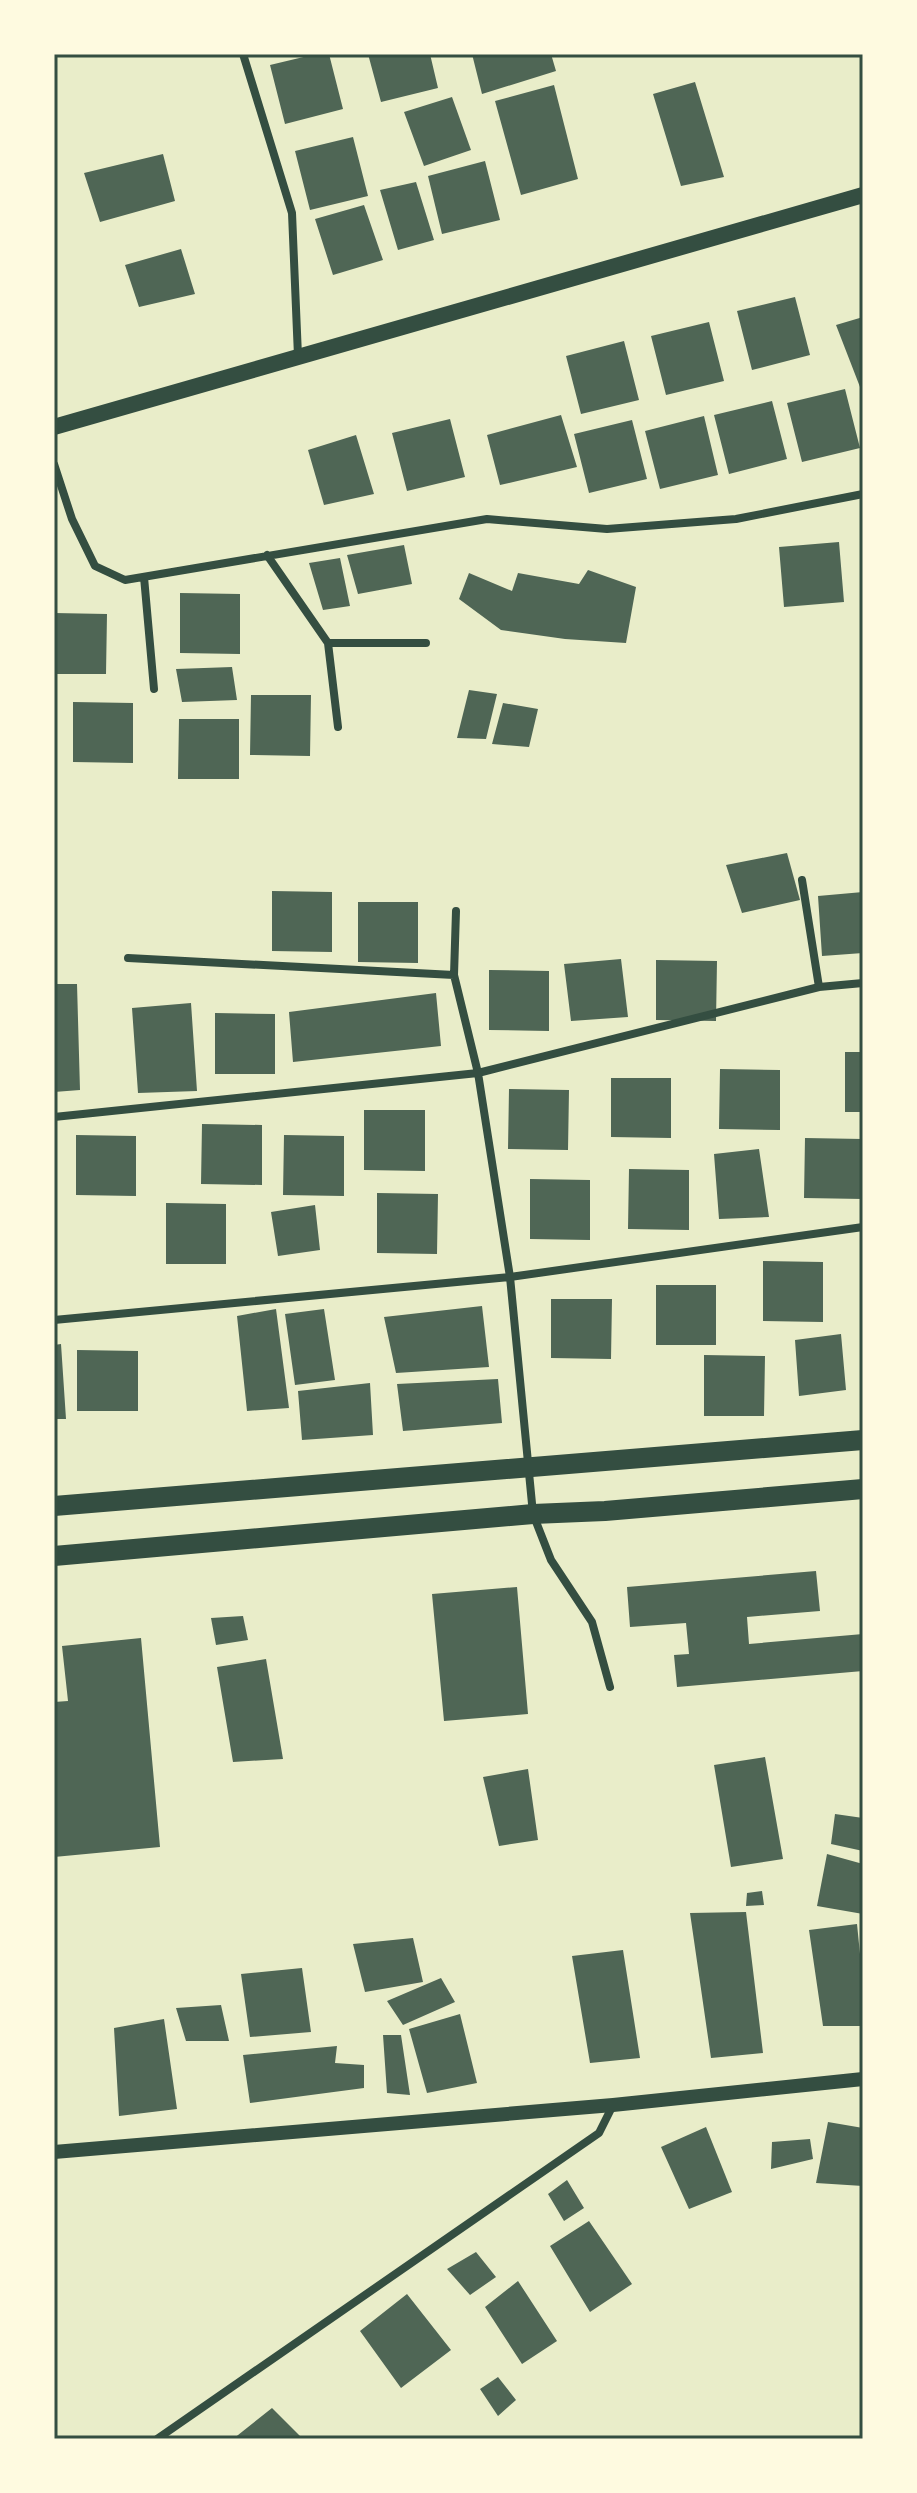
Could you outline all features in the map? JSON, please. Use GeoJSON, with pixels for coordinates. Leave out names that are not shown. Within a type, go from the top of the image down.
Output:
{"type":"FeatureCollection","features":[{"type":"Feature","properties":{"kind":"main road"},"geometry":{"type":"LineString","coordinates":[[54,427],[863,195]]}},
{"type":"Feature","properties":{"kind":"main road"},"geometry":{"type":"LineString","coordinates":[[54,1506],[863,1440]]}},
{"type":"Feature","properties":{"kind":"main road"},"geometry":{"type":"LineString","coordinates":[[54,1556],[863,1489]]}},
{"type":"Feature","properties":{"kind":"street"},"geometry":{"type":"LineString","coordinates":[[243,54],[292,213],[298,356]]}},
{"type":"Feature","properties":{"kind":"street"},"geometry":{"type":"LineString","coordinates":[[54,464],[72,519],[95,566],[125,580],[487,519],[607,529],[736,519],[863,494]]}},
{"type":"Feature","properties":{"kind":"street"},"geometry":{"type":"LineString","coordinates":[[267,555],[328,643],[338,727]]}},
{"type":"Feature","properties":{"kind":"street"},"geometry":{"type":"LineString","coordinates":[[144,577],[154,689]]}},
{"type":"Feature","properties":{"kind":"street"},"geometry":{"type":"LineString","coordinates":[[328,643],[426,643]]}},
{"type":"Feature","properties":{"kind":"street"},"geometry":{"type":"LineString","coordinates":[[802,880],[819,987]]}},
{"type":"Feature","properties":{"kind":"street"},"geometry":{"type":"LineString","coordinates":[[456,911],[454,975],[478,1073],[510,1277],[533,1514],[551,1560],[592,1622],[610,1687]]}},
{"type":"Feature","properties":{"kind":"street"},"geometry":{"type":"LineString","coordinates":[[128,958],[454,975]]}},
{"type":"Feature","properties":{"kind":"street"},"geometry":{"type":"LineString","coordinates":[[54,1117],[478,1073],[819,987],[863,983]]}},
{"type":"Feature","properties":{"kind":"street"},"geometry":{"type":"LineString","coordinates":[[54,1309],[55,1320],[510,1277],[863,1227]]}},
{"type":"Feature","properties":{"kind":"street"},"geometry":{"type":"LineString","coordinates":[[54,2152],[613,2105],[862,2078]]}},
{"type":"Feature","properties":{"kind":"street"},"geometry":{"type":"LineString","coordinates":[[157,2439],[599,2133],[613,2105]]}},
{"type":"Feature","properties":{"kind":"building"},"geometry":{"type":"Polygon","coordinates":[[[329,54],[343,109],[285,124],[270,65],[329,54]]]}},
{"type":"Feature","properties":{"kind":"building"},"geometry":{"type":"Polygon","coordinates":[[[368,54],[430,54],[438,88],[381,102],[368,54]]]}},
{"type":"Feature","properties":{"kind":"building"},"geometry":{"type":"Polygon","coordinates":[[[472,54],[551,54],[556,71],[482,94],[472,54]]]}},
{"type":"Feature","properties":{"kind":"building"},"geometry":{"type":"Polygon","coordinates":[[[695,82],[724,177],[681,186],[653,94],[695,82]]]}},
{"type":"Feature","properties":{"kind":"building"},"geometry":{"type":"Polygon","coordinates":[[[554,85],[578,179],[521,195],[495,101],[554,85]]]}},
{"type":"Feature","properties":{"kind":"building"},"geometry":{"type":"Polygon","coordinates":[[[452,97],[471,150],[424,166],[404,112],[452,97]]]}},
{"type":"Feature","properties":{"kind":"building"},"geometry":{"type":"Polygon","coordinates":[[[353,137],[368,196],[310,210],[295,151],[353,137]]]}},
{"type":"Feature","properties":{"kind":"building"},"geometry":{"type":"Polygon","coordinates":[[[163,154],[175,201],[100,222],[84,173],[163,154]]]}},
{"type":"Feature","properties":{"kind":"building"},"geometry":{"type":"Polygon","coordinates":[[[485,161],[500,220],[442,234],[428,176],[485,161]]]}},
{"type":"Feature","properties":{"kind":"building"},"geometry":{"type":"Polygon","coordinates":[[[416,182],[434,240],[398,250],[380,190],[416,182]]]}},
{"type":"Feature","properties":{"kind":"building"},"geometry":{"type":"Polygon","coordinates":[[[364,205],[383,260],[333,275],[315,219],[364,205]]]}},
{"type":"Feature","properties":{"kind":"building"},"geometry":{"type":"Polygon","coordinates":[[[181,249],[195,294],[139,307],[125,265],[181,249]]]}},
{"type":"Feature","properties":{"kind":"building"},"geometry":{"type":"Polygon","coordinates":[[[795,297],[810,355],[752,370],[737,311],[795,297]]]}},
{"type":"Feature","properties":{"kind":"building"},"geometry":{"type":"Polygon","coordinates":[[[863,317],[863,386],[860,387],[836,325],[863,317]]]}},
{"type":"Feature","properties":{"kind":"building"},"geometry":{"type":"Polygon","coordinates":[[[709,322],[724,381],[666,395],[651,336],[709,322]]]}},
{"type":"Feature","properties":{"kind":"building"},"geometry":{"type":"Polygon","coordinates":[[[624,341],[639,400],[581,414],[566,356],[624,341]]]}},
{"type":"Feature","properties":{"kind":"building"},"geometry":{"type":"Polygon","coordinates":[[[845,389],[860,448],[802,462],[787,403],[845,389]]]}},
{"type":"Feature","properties":{"kind":"building"},"geometry":{"type":"Polygon","coordinates":[[[772,401],[787,459],[729,474],[714,415],[772,401]]]}},
{"type":"Feature","properties":{"kind":"building"},"geometry":{"type":"Polygon","coordinates":[[[561,415],[577,467],[500,485],[487,435],[561,415]]]}},
{"type":"Feature","properties":{"kind":"building"},"geometry":{"type":"Polygon","coordinates":[[[704,416],[718,475],[660,489],[645,431],[704,416]]]}},
{"type":"Feature","properties":{"kind":"building"},"geometry":{"type":"Polygon","coordinates":[[[450,419],[465,477],[407,491],[392,433],[450,419]]]}},
{"type":"Feature","properties":{"kind":"building"},"geometry":{"type":"Polygon","coordinates":[[[632,420],[647,479],[589,493],[574,434],[632,420]]]}},
{"type":"Feature","properties":{"kind":"building"},"geometry":{"type":"Polygon","coordinates":[[[356,435],[374,494],[324,505],[308,450],[356,435]]]}},
{"type":"Feature","properties":{"kind":"building"},"geometry":{"type":"Polygon","coordinates":[[[839,542],[844,602],[784,607],[779,547],[839,542]]]}},
{"type":"Feature","properties":{"kind":"building"},"geometry":{"type":"Polygon","coordinates":[[[404,545],[412,584],[358,594],[347,555],[404,545]]]}},
{"type":"Feature","properties":{"kind":"building"},"geometry":{"type":"Polygon","coordinates":[[[340,558],[350,606],[323,610],[309,563],[340,558]]]}},
{"type":"Feature","properties":{"kind":"building"},"geometry":{"type":"Polygon","coordinates":[[[588,570],[636,587],[626,643],[501,630],[459,599],[469,573],[512,591],[518,573],[579,584],[588,570]]]}},
{"type":"Feature","properties":{"kind":"building"},"geometry":{"type":"Polygon","coordinates":[[[180,593],[240,594],[240,654],[180,653],[180,593]]]}},
{"type":"Feature","properties":{"kind":"building"},"geometry":{"type":"Polygon","coordinates":[[[54,613],[107,614],[106,674],[54,674],[54,613]]]}},
{"type":"Feature","properties":{"kind":"building"},"geometry":{"type":"Polygon","coordinates":[[[232,667],[237,700],[182,702],[176,669],[232,667]]]}},
{"type":"Feature","properties":{"kind":"building"},"geometry":{"type":"Polygon","coordinates":[[[469,690],[497,694],[486,739],[457,738],[469,690]]]}},
{"type":"Feature","properties":{"kind":"building"},"geometry":{"type":"Polygon","coordinates":[[[251,695],[311,695],[310,756],[250,755],[251,695]]]}},
{"type":"Feature","properties":{"kind":"building"},"geometry":{"type":"Polygon","coordinates":[[[73,702],[133,703],[133,763],[73,762],[73,702]]]}},
{"type":"Feature","properties":{"kind":"building"},"geometry":{"type":"Polygon","coordinates":[[[503,703],[538,709],[529,747],[492,744],[503,703]]]}},
{"type":"Feature","properties":{"kind":"building"},"geometry":{"type":"Polygon","coordinates":[[[179,719],[239,719],[239,779],[178,779],[179,719]]]}},
{"type":"Feature","properties":{"kind":"building"},"geometry":{"type":"Polygon","coordinates":[[[787,853],[800,900],[742,913],[726,865],[787,853]]]}},
{"type":"Feature","properties":{"kind":"building"},"geometry":{"type":"Polygon","coordinates":[[[272,891],[332,892],[332,952],[272,951],[272,891]]]}},
{"type":"Feature","properties":{"kind":"building"},"geometry":{"type":"Polygon","coordinates":[[[863,892],[863,953],[822,956],[818,896],[863,892]]]}},
{"type":"Feature","properties":{"kind":"building"},"geometry":{"type":"Polygon","coordinates":[[[358,902],[418,902],[418,963],[358,962],[358,902]]]}},
{"type":"Feature","properties":{"kind":"building"},"geometry":{"type":"Polygon","coordinates":[[[621,959],[628,1017],[571,1021],[564,964],[621,959]]]}},
{"type":"Feature","properties":{"kind":"building"},"geometry":{"type":"Polygon","coordinates":[[[656,960],[717,961],[716,1021],[656,1020],[656,960]]]}},
{"type":"Feature","properties":{"kind":"building"},"geometry":{"type":"Polygon","coordinates":[[[489,970],[549,971],[549,1031],[489,1030],[489,970]]]}},
{"type":"Feature","properties":{"kind":"building"},"geometry":{"type":"Polygon","coordinates":[[[54,984],[77,984],[80,1090],[54,1092],[54,984]]]}},
{"type":"Feature","properties":{"kind":"building"},"geometry":{"type":"Polygon","coordinates":[[[436,993],[441,1046],[293,1062],[289,1012],[436,993]]]}},
{"type":"Feature","properties":{"kind":"building"},"geometry":{"type":"Polygon","coordinates":[[[191,1003],[197,1091],[138,1093],[132,1008],[191,1003]]]}},
{"type":"Feature","properties":{"kind":"building"},"geometry":{"type":"Polygon","coordinates":[[[215,1013],[275,1014],[275,1074],[215,1074],[215,1013]]]}},
{"type":"Feature","properties":{"kind":"building"},"geometry":{"type":"Polygon","coordinates":[[[845,1052],[863,1052],[863,1112],[845,1112],[845,1052]]]}},
{"type":"Feature","properties":{"kind":"building"},"geometry":{"type":"Polygon","coordinates":[[[720,1069],[780,1070],[780,1130],[719,1129],[720,1069]]]}},
{"type":"Feature","properties":{"kind":"building"},"geometry":{"type":"Polygon","coordinates":[[[611,1078],[671,1078],[671,1138],[611,1137],[611,1078]]]}},
{"type":"Feature","properties":{"kind":"building"},"geometry":{"type":"Polygon","coordinates":[[[509,1089],[569,1090],[568,1150],[508,1149],[509,1089]]]}},
{"type":"Feature","properties":{"kind":"building"},"geometry":{"type":"Polygon","coordinates":[[[364,1110],[425,1110],[425,1171],[364,1170],[364,1110]]]}},
{"type":"Feature","properties":{"kind":"building"},"geometry":{"type":"Polygon","coordinates":[[[202,1124],[262,1125],[262,1185],[201,1184],[202,1124]]]}},
{"type":"Feature","properties":{"kind":"building"},"geometry":{"type":"Polygon","coordinates":[[[76,1135],[136,1136],[136,1196],[76,1195],[76,1135]]]}},
{"type":"Feature","properties":{"kind":"building"},"geometry":{"type":"Polygon","coordinates":[[[284,1135],[344,1136],[344,1196],[283,1195],[284,1135]]]}},
{"type":"Feature","properties":{"kind":"building"},"geometry":{"type":"Polygon","coordinates":[[[805,1138],[863,1139],[863,1199],[804,1198],[805,1138]]]}},
{"type":"Feature","properties":{"kind":"building"},"geometry":{"type":"Polygon","coordinates":[[[759,1149],[769,1217],[719,1219],[714,1154],[759,1149]]]}},
{"type":"Feature","properties":{"kind":"building"},"geometry":{"type":"Polygon","coordinates":[[[629,1169],[689,1170],[689,1230],[628,1229],[629,1169]]]}},
{"type":"Feature","properties":{"kind":"building"},"geometry":{"type":"Polygon","coordinates":[[[530,1179],[590,1180],[590,1240],[530,1239],[530,1179]]]}},
{"type":"Feature","properties":{"kind":"building"},"geometry":{"type":"Polygon","coordinates":[[[377,1193],[438,1194],[437,1254],[377,1253],[377,1193]]]}},
{"type":"Feature","properties":{"kind":"building"},"geometry":{"type":"Polygon","coordinates":[[[166,1203],[226,1204],[226,1264],[166,1264],[166,1203]]]}},
{"type":"Feature","properties":{"kind":"building"},"geometry":{"type":"Polygon","coordinates":[[[315,1205],[320,1250],[278,1256],[271,1212],[315,1205]]]}},
{"type":"Feature","properties":{"kind":"building"},"geometry":{"type":"Polygon","coordinates":[[[763,1261],[823,1262],[823,1322],[763,1321],[763,1261]]]}},
{"type":"Feature","properties":{"kind":"building"},"geometry":{"type":"Polygon","coordinates":[[[656,1285],[716,1285],[716,1345],[656,1345],[656,1285]]]}},
{"type":"Feature","properties":{"kind":"building"},"geometry":{"type":"Polygon","coordinates":[[[551,1299],[612,1299],[611,1359],[551,1358],[551,1299]]]}},
{"type":"Feature","properties":{"kind":"building"},"geometry":{"type":"Polygon","coordinates":[[[482,1306],[489,1367],[396,1373],[384,1317],[482,1306]]]}},
{"type":"Feature","properties":{"kind":"building"},"geometry":{"type":"Polygon","coordinates":[[[276,1309],[289,1408],[247,1411],[237,1316],[276,1309]]]}},
{"type":"Feature","properties":{"kind":"building"},"geometry":{"type":"Polygon","coordinates":[[[324,1309],[335,1380],[295,1385],[285,1314],[324,1309]]]}},
{"type":"Feature","properties":{"kind":"building"},"geometry":{"type":"Polygon","coordinates":[[[841,1334],[846,1390],[799,1396],[795,1340],[841,1334]]]}},
{"type":"Feature","properties":{"kind":"building"},"geometry":{"type":"Polygon","coordinates":[[[61,1344],[66,1419],[54,1419],[54,1345],[61,1344]]]}},
{"type":"Feature","properties":{"kind":"building"},"geometry":{"type":"Polygon","coordinates":[[[77,1350],[138,1351],[138,1411],[77,1411],[77,1350]]]}},
{"type":"Feature","properties":{"kind":"building"},"geometry":{"type":"Polygon","coordinates":[[[704,1355],[765,1356],[764,1416],[704,1416],[704,1355]]]}},
{"type":"Feature","properties":{"kind":"building"},"geometry":{"type":"Polygon","coordinates":[[[498,1379],[502,1423],[403,1431],[397,1384],[498,1379]]]}},
{"type":"Feature","properties":{"kind":"building"},"geometry":{"type":"Polygon","coordinates":[[[370,1383],[373,1435],[302,1440],[298,1391],[370,1383]]]}},
{"type":"Feature","properties":{"kind":"building"},"geometry":{"type":"Polygon","coordinates":[[[816,1571],[820,1611],[747,1617],[749,1644],[863,1634],[863,1671],[677,1687],[674,1655],[689,1654],[686,1623],[630,1627],[627,1587],[816,1571]]]}},
{"type":"Feature","properties":{"kind":"building"},"geometry":{"type":"Polygon","coordinates":[[[517,1587],[528,1714],[444,1721],[432,1594],[517,1587]]]}},
{"type":"Feature","properties":{"kind":"building"},"geometry":{"type":"Polygon","coordinates":[[[243,1616],[248,1640],[216,1645],[211,1618],[243,1616]]]}},
{"type":"Feature","properties":{"kind":"building"},"geometry":{"type":"Polygon","coordinates":[[[141,1638],[160,1847],[54,1857],[54,1702],[68,1701],[62,1646],[141,1638]]]}},
{"type":"Feature","properties":{"kind":"building"},"geometry":{"type":"Polygon","coordinates":[[[266,1659],[283,1759],[233,1762],[217,1667],[266,1659]]]}},
{"type":"Feature","properties":{"kind":"building"},"geometry":{"type":"Polygon","coordinates":[[[765,1757],[783,1859],[731,1867],[714,1765],[765,1757]]]}},
{"type":"Feature","properties":{"kind":"building"},"geometry":{"type":"Polygon","coordinates":[[[528,1769],[538,1840],[499,1846],[483,1777],[528,1769]]]}},
{"type":"Feature","properties":{"kind":"building"},"geometry":{"type":"Polygon","coordinates":[[[835,1814],[863,1818],[863,1851],[831,1844],[835,1814]]]}},
{"type":"Feature","properties":{"kind":"building"},"geometry":{"type":"Polygon","coordinates":[[[827,1854],[863,1864],[863,1914],[817,1906],[827,1854]]]}},
{"type":"Feature","properties":{"kind":"building"},"geometry":{"type":"Polygon","coordinates":[[[762,1891],[764,1905],[746,1906],[747,1893],[762,1891]]]}},
{"type":"Feature","properties":{"kind":"building"},"geometry":{"type":"Polygon","coordinates":[[[746,1912],[763,2053],[711,2058],[690,1913],[746,1912]]]}},
{"type":"Feature","properties":{"kind":"building"},"geometry":{"type":"Polygon","coordinates":[[[857,1924],[863,1984],[863,2026],[823,2026],[809,1930],[857,1924]]]}},
{"type":"Feature","properties":{"kind":"building"},"geometry":{"type":"Polygon","coordinates":[[[413,1938],[423,1982],[365,1992],[353,1944],[413,1938]]]}},
{"type":"Feature","properties":{"kind":"building"},"geometry":{"type":"Polygon","coordinates":[[[623,1950],[640,2058],[590,2063],[572,1956],[623,1950]]]}},
{"type":"Feature","properties":{"kind":"building"},"geometry":{"type":"Polygon","coordinates":[[[302,1968],[311,2032],[250,2037],[241,1974],[302,1968]]]}},
{"type":"Feature","properties":{"kind":"building"},"geometry":{"type":"Polygon","coordinates":[[[441,1978],[455,2002],[403,2025],[387,2001],[441,1978]]]}},
{"type":"Feature","properties":{"kind":"building"},"geometry":{"type":"Polygon","coordinates":[[[221,2005],[229,2041],[186,2041],[176,2008],[221,2005]]]}},
{"type":"Feature","properties":{"kind":"building"},"geometry":{"type":"Polygon","coordinates":[[[460,2014],[477,2083],[427,2093],[409,2029],[460,2014]]]}},
{"type":"Feature","properties":{"kind":"building"},"geometry":{"type":"Polygon","coordinates":[[[164,2019],[177,2109],[119,2116],[114,2028],[164,2019]]]}},
{"type":"Feature","properties":{"kind":"building"},"geometry":{"type":"Polygon","coordinates":[[[383,2035],[401,2035],[410,2095],[387,2093],[383,2035]]]}},
{"type":"Feature","properties":{"kind":"building"},"geometry":{"type":"Polygon","coordinates":[[[337,2046],[335,2063],[364,2065],[364,2088],[250,2103],[243,2055],[337,2046]]]}},
{"type":"Feature","properties":{"kind":"building"},"geometry":{"type":"Polygon","coordinates":[[[828,2122],[863,2128],[863,2186],[816,2183],[828,2122]]]}},
{"type":"Feature","properties":{"kind":"building"},"geometry":{"type":"Polygon","coordinates":[[[706,2127],[732,2192],[689,2209],[661,2147],[706,2127]]]}},
{"type":"Feature","properties":{"kind":"building"},"geometry":{"type":"Polygon","coordinates":[[[810,2139],[813,2159],[771,2169],[772,2142],[810,2139]]]}},
{"type":"Feature","properties":{"kind":"building"},"geometry":{"type":"Polygon","coordinates":[[[567,2180],[584,2208],[564,2221],[548,2194],[567,2180]]]}},
{"type":"Feature","properties":{"kind":"building"},"geometry":{"type":"Polygon","coordinates":[[[589,2221],[632,2284],[590,2312],[550,2246],[589,2221]]]}},
{"type":"Feature","properties":{"kind":"building"},"geometry":{"type":"Polygon","coordinates":[[[476,2252],[496,2277],[470,2295],[447,2269],[476,2252]]]}},
{"type":"Feature","properties":{"kind":"building"},"geometry":{"type":"Polygon","coordinates":[[[518,2281],[557,2341],[522,2364],[485,2307],[518,2281]]]}},
{"type":"Feature","properties":{"kind":"building"},"geometry":{"type":"Polygon","coordinates":[[[407,2294],[451,2350],[401,2388],[360,2331],[407,2294]]]}},
{"type":"Feature","properties":{"kind":"building"},"geometry":{"type":"Polygon","coordinates":[[[498,2377],[516,2400],[498,2416],[480,2389],[498,2377]]]}},
{"type":"Feature","properties":{"kind":"building"},"geometry":{"type":"Polygon","coordinates":[[[272,2408],[303,2439],[233,2439],[272,2408]]]}}]}
